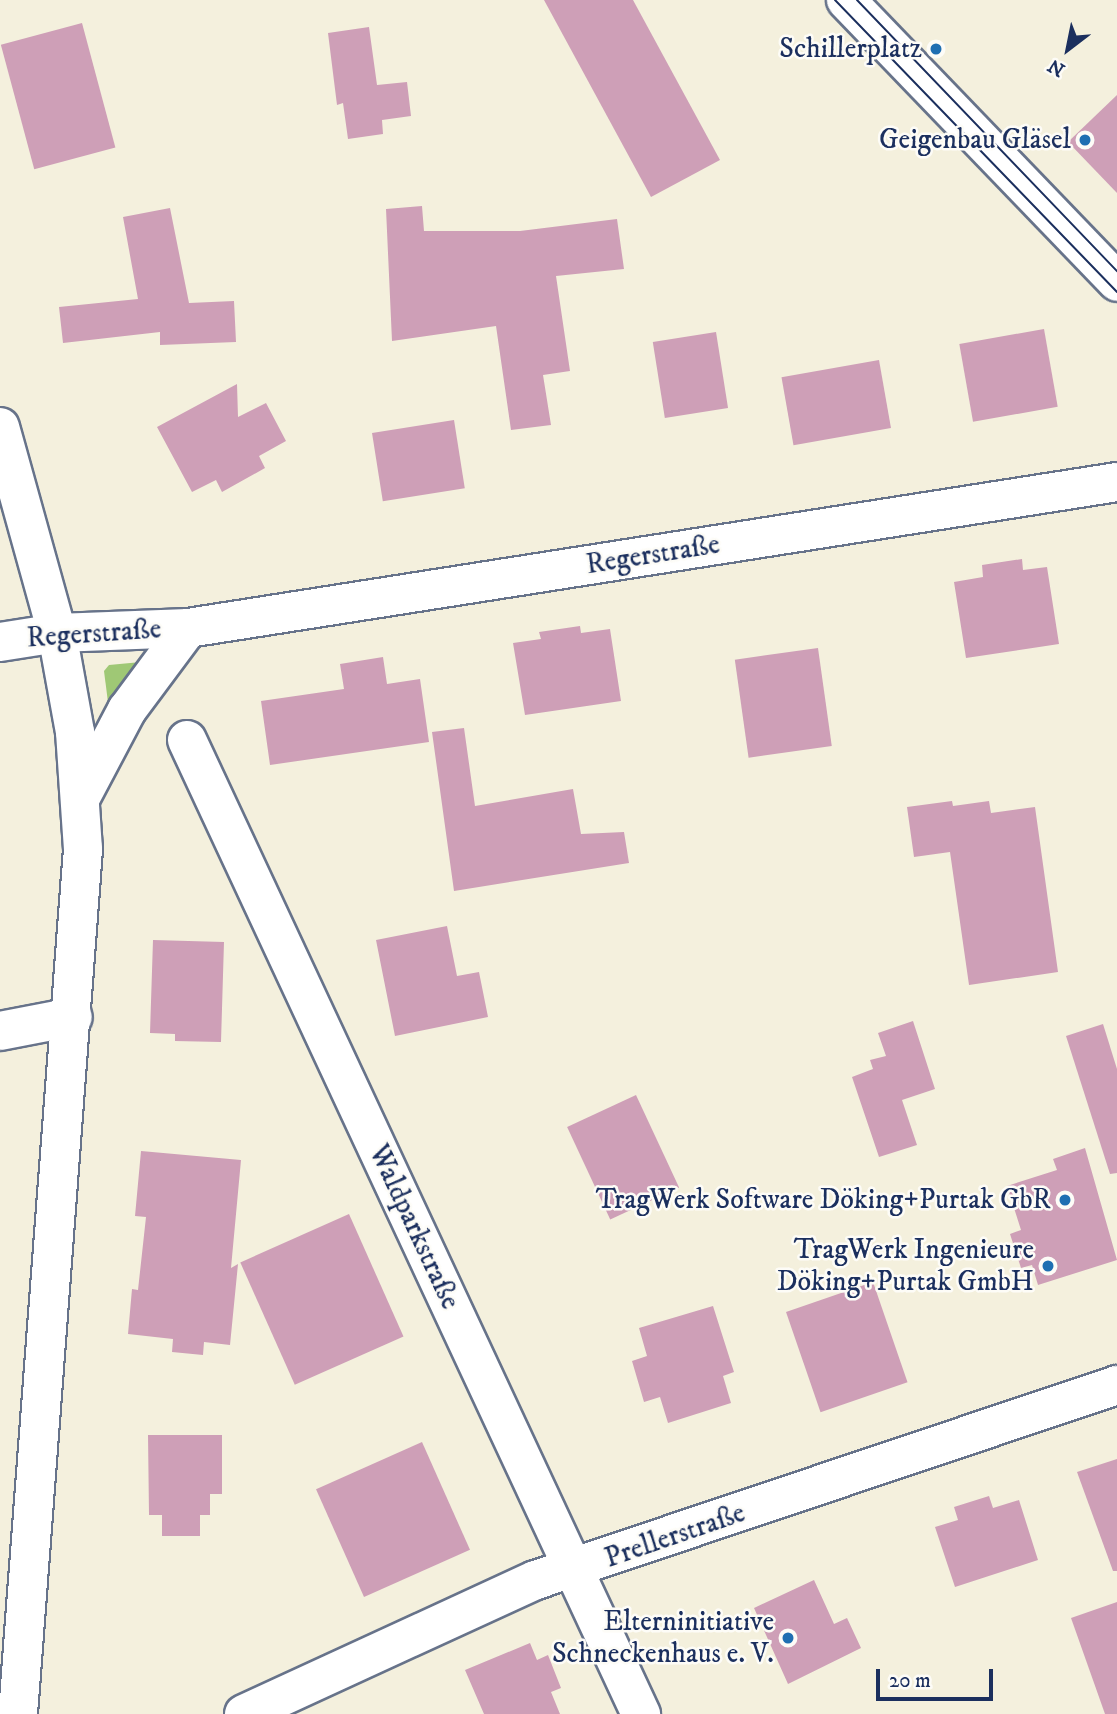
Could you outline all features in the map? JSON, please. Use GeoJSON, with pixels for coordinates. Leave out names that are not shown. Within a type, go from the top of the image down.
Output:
{"type":"FeatureCollection","features":[{"type":"Feature","properties":{"kind":"street"},"geometry":{"type":"LineString","coordinates":[[846,0],[1117,282]]}},
{"type":"Feature","properties":{"kind":"street"},"geometry":{"type":"LineString","coordinates":[[0,427],[57,633],[75,732],[83,849],[73,1017],[18,1714]]}},
{"type":"Feature","properties":{"kind":"street","name":"Regerstraße"},"geometry":{"type":"LineString","coordinates":[[0,642],[57,633],[188,628],[1117,482]]}},
{"type":"Feature","properties":{"kind":"street","name":"Regerstraße"},"geometry":{"type":"LineString","coordinates":[[80,799],[127,710],[188,628]]}},
{"type":"Feature","properties":{"kind":"street","name":"Waldparkstraße"},"geometry":{"type":"LineString","coordinates":[[187,740],[641,1714]]}},
{"type":"Feature","properties":{"kind":"street"},"geometry":{"type":"LineString","coordinates":[[0,1031],[73,1017]]}},
{"type":"Feature","properties":{"kind":"street","name":"Prellerstraße"},"geometry":{"type":"LineString","coordinates":[[244,1714],[536,1580],[574,1570],[1117,1385]]}},
{"type":"Feature","properties":{"kind":"green space"},"geometry":{"type":"Polygon","coordinates":[[[141,662],[110,718],[104,671],[109,665],[141,662]]]}},
{"type":"Feature","properties":{"kind":"building"},"geometry":{"type":"Polygon","coordinates":[[[544,0],[633,0],[720,160],[651,197],[544,0]]]}},
{"type":"Feature","properties":{"kind":"building"},"geometry":{"type":"Polygon","coordinates":[[[82,23],[115,148],[34,169],[1,45],[82,23]]]}},
{"type":"Feature","properties":{"kind":"building"},"geometry":{"type":"Polygon","coordinates":[[[369,27],[377,85],[407,82],[411,116],[382,120],[383,134],[348,139],[343,103],[337,105],[328,33],[369,27]]]}},
{"type":"Feature","properties":{"kind":"building"},"geometry":{"type":"Polygon","coordinates":[[[1117,95],[1117,193],[1068,142],[1117,95]]]}},
{"type":"Feature","properties":{"kind":"building"},"geometry":{"type":"Polygon","coordinates":[[[422,206],[424,231],[520,231],[617,219],[624,269],[556,276],[570,371],[543,375],[551,425],[511,430],[496,326],[392,341],[386,209],[422,206]]]}},
{"type":"Feature","properties":{"kind":"building"},"geometry":{"type":"Polygon","coordinates":[[[170,208],[189,303],[234,301],[236,342],[160,345],[160,332],[63,343],[59,307],[138,299],[123,217],[170,208]]]}},
{"type":"Feature","properties":{"kind":"building"},"geometry":{"type":"Polygon","coordinates":[[[1044,329],[1058,407],[973,422],[959,344],[1044,329]]]}},
{"type":"Feature","properties":{"kind":"building"},"geometry":{"type":"Polygon","coordinates":[[[716,332],[728,408],[665,418],[653,342],[716,332]]]}},
{"type":"Feature","properties":{"kind":"building"},"geometry":{"type":"Polygon","coordinates":[[[879,360],[891,428],[793,445],[782,377],[879,360]]]}},
{"type":"Feature","properties":{"kind":"building"},"geometry":{"type":"Polygon","coordinates":[[[237,384],[238,417],[266,403],[286,441],[259,456],[265,468],[222,492],[216,480],[192,492],[157,427],[237,384]]]}},
{"type":"Feature","properties":{"kind":"building"},"geometry":{"type":"Polygon","coordinates":[[[454,420],[465,488],[383,501],[372,433],[454,420]]]}},
{"type":"Feature","properties":{"kind":"building"},"geometry":{"type":"Polygon","coordinates":[[[1022,559],[1023,570],[1047,567],[1059,644],[966,658],[954,582],[983,577],[982,565],[1022,559]]]}},
{"type":"Feature","properties":{"kind":"building"},"geometry":{"type":"Polygon","coordinates":[[[580,626],[581,633],[610,629],[621,701],[525,715],[513,643],[541,639],[539,632],[580,626]]]}},
{"type":"Feature","properties":{"kind":"building"},"geometry":{"type":"Polygon","coordinates":[[[818,648],[832,746],[749,758],[735,660],[818,648]]]}},
{"type":"Feature","properties":{"kind":"building"},"geometry":{"type":"Polygon","coordinates":[[[383,657],[387,684],[420,679],[429,742],[270,765],[261,701],[344,689],[340,664],[383,657]]]}},
{"type":"Feature","properties":{"kind":"building"},"geometry":{"type":"Polygon","coordinates":[[[464,728],[475,806],[573,789],[581,834],[624,832],[629,863],[454,891],[432,732],[464,728]]]}},
{"type":"Feature","properties":{"kind":"building"},"geometry":{"type":"Polygon","coordinates":[[[952,801],[953,806],[989,801],[991,813],[1035,807],[1058,972],[969,985],[950,852],[914,857],[907,807],[952,801]]]}},
{"type":"Feature","properties":{"kind":"building"},"geometry":{"type":"Polygon","coordinates":[[[447,926],[457,976],[479,972],[488,1017],[395,1036],[376,940],[447,926]]]}},
{"type":"Feature","properties":{"kind":"building"},"geometry":{"type":"Polygon","coordinates":[[[153,940],[224,942],[221,1042],[175,1041],[175,1034],[150,1033],[153,940]]]}},
{"type":"Feature","properties":{"kind":"building"},"geometry":{"type":"Polygon","coordinates":[[[913,1021],[935,1089],[902,1100],[917,1145],[879,1157],[852,1077],[873,1069],[870,1060],[886,1056],[878,1033],[913,1021]]]}},
{"type":"Feature","properties":{"kind":"building"},"geometry":{"type":"Polygon","coordinates":[[[1103,1024],[1117,1069],[1117,1173],[1110,1174],[1066,1036],[1103,1024]]]}},
{"type":"Feature","properties":{"kind":"building"},"geometry":{"type":"Polygon","coordinates":[[[636,1095],[679,1187],[610,1220],[567,1127],[636,1095]]]}},
{"type":"Feature","properties":{"kind":"building"},"geometry":{"type":"Polygon","coordinates":[[[1085,1148],[1117,1260],[1038,1285],[1032,1265],[1021,1268],[1010,1234],[1021,1230],[1007,1186],[1057,1170],[1053,1159],[1085,1148]]]}},
{"type":"Feature","properties":{"kind":"building"},"geometry":{"type":"Polygon","coordinates":[[[141,1151],[241,1160],[231,1268],[238,1264],[230,1345],[204,1342],[203,1355],[172,1352],[173,1339],[128,1334],[132,1289],[138,1290],[146,1217],[135,1216],[141,1151]]]}},
{"type":"Feature","properties":{"kind":"building"},"geometry":{"type":"Polygon","coordinates":[[[349,1214],[404,1336],[295,1385],[240,1262],[349,1214]]]}},
{"type":"Feature","properties":{"kind":"building"},"geometry":{"type":"Polygon","coordinates":[[[873,1282],[908,1382],[821,1412],[786,1312],[873,1282]]]}},
{"type":"Feature","properties":{"kind":"building"},"geometry":{"type":"Polygon","coordinates":[[[713,1306],[734,1372],[723,1376],[731,1403],[668,1423],[660,1397],[644,1402],[632,1361],[647,1356],[639,1328],[713,1306]]]}},
{"type":"Feature","properties":{"kind":"building"},"geometry":{"type":"Polygon","coordinates":[[[148,1435],[222,1435],[222,1494],[210,1494],[210,1515],[200,1515],[200,1536],[162,1536],[162,1515],[149,1515],[148,1435]]]}},
{"type":"Feature","properties":{"kind":"building"},"geometry":{"type":"Polygon","coordinates":[[[422,1442],[470,1550],[364,1597],[316,1489],[422,1442]]]}},
{"type":"Feature","properties":{"kind":"building"},"geometry":{"type":"Polygon","coordinates":[[[1117,1459],[1117,1571],[1113,1571],[1077,1472],[1117,1459]]]}},
{"type":"Feature","properties":{"kind":"building"},"geometry":{"type":"Polygon","coordinates":[[[989,1496],[993,1508],[1019,1500],[1038,1560],[955,1587],[935,1527],[958,1520],[954,1507],[989,1496]]]}},
{"type":"Feature","properties":{"kind":"building"},"geometry":{"type":"Polygon","coordinates":[[[814,1580],[834,1624],[847,1618],[861,1648],[788,1684],[754,1608],[814,1580]]]}},
{"type":"Feature","properties":{"kind":"building"},"geometry":{"type":"Polygon","coordinates":[[[1117,1602],[1117,1714],[1105,1714],[1071,1618],[1117,1602]]]}},
{"type":"Feature","properties":{"kind":"building"},"geometry":{"type":"Polygon","coordinates":[[[530,1643],[537,1660],[548,1655],[561,1688],[551,1692],[560,1714],[484,1714],[465,1670],[530,1643]]]}},
{"type":"Feature","properties":{"kind":"tram line"},"geometry":{"type":"LineString","coordinates":[[835,0],[1117,292]]}},
{"type":"Feature","properties":{"kind":"tram line"},"geometry":{"type":"LineString","coordinates":[[857,0],[1117,271]]}},
{"type":"Feature","properties":{"kind":"place","name":"Schillerplatz"},"geometry":{"type":"Point","coordinates":[936,49]}},
{"type":"Feature","properties":{"kind":"place","name":"Geigenbau Gläsel"},"geometry":{"type":"Point","coordinates":[1085,140]}},
{"type":"Feature","properties":{"kind":"place","name":"TragWerk Software Döking+Purtak GbR"},"geometry":{"type":"Point","coordinates":[1065,1200]}},
{"type":"Feature","properties":{"kind":"place","name":"TragWerk Ingenieure Döking+Purtak GmbH"},"geometry":{"type":"Point","coordinates":[1048,1266]}},
{"type":"Feature","properties":{"kind":"place","name":"Elterninitiative Schneckenhaus e. V."},"geometry":{"type":"Point","coordinates":[788,1638]}}]}
